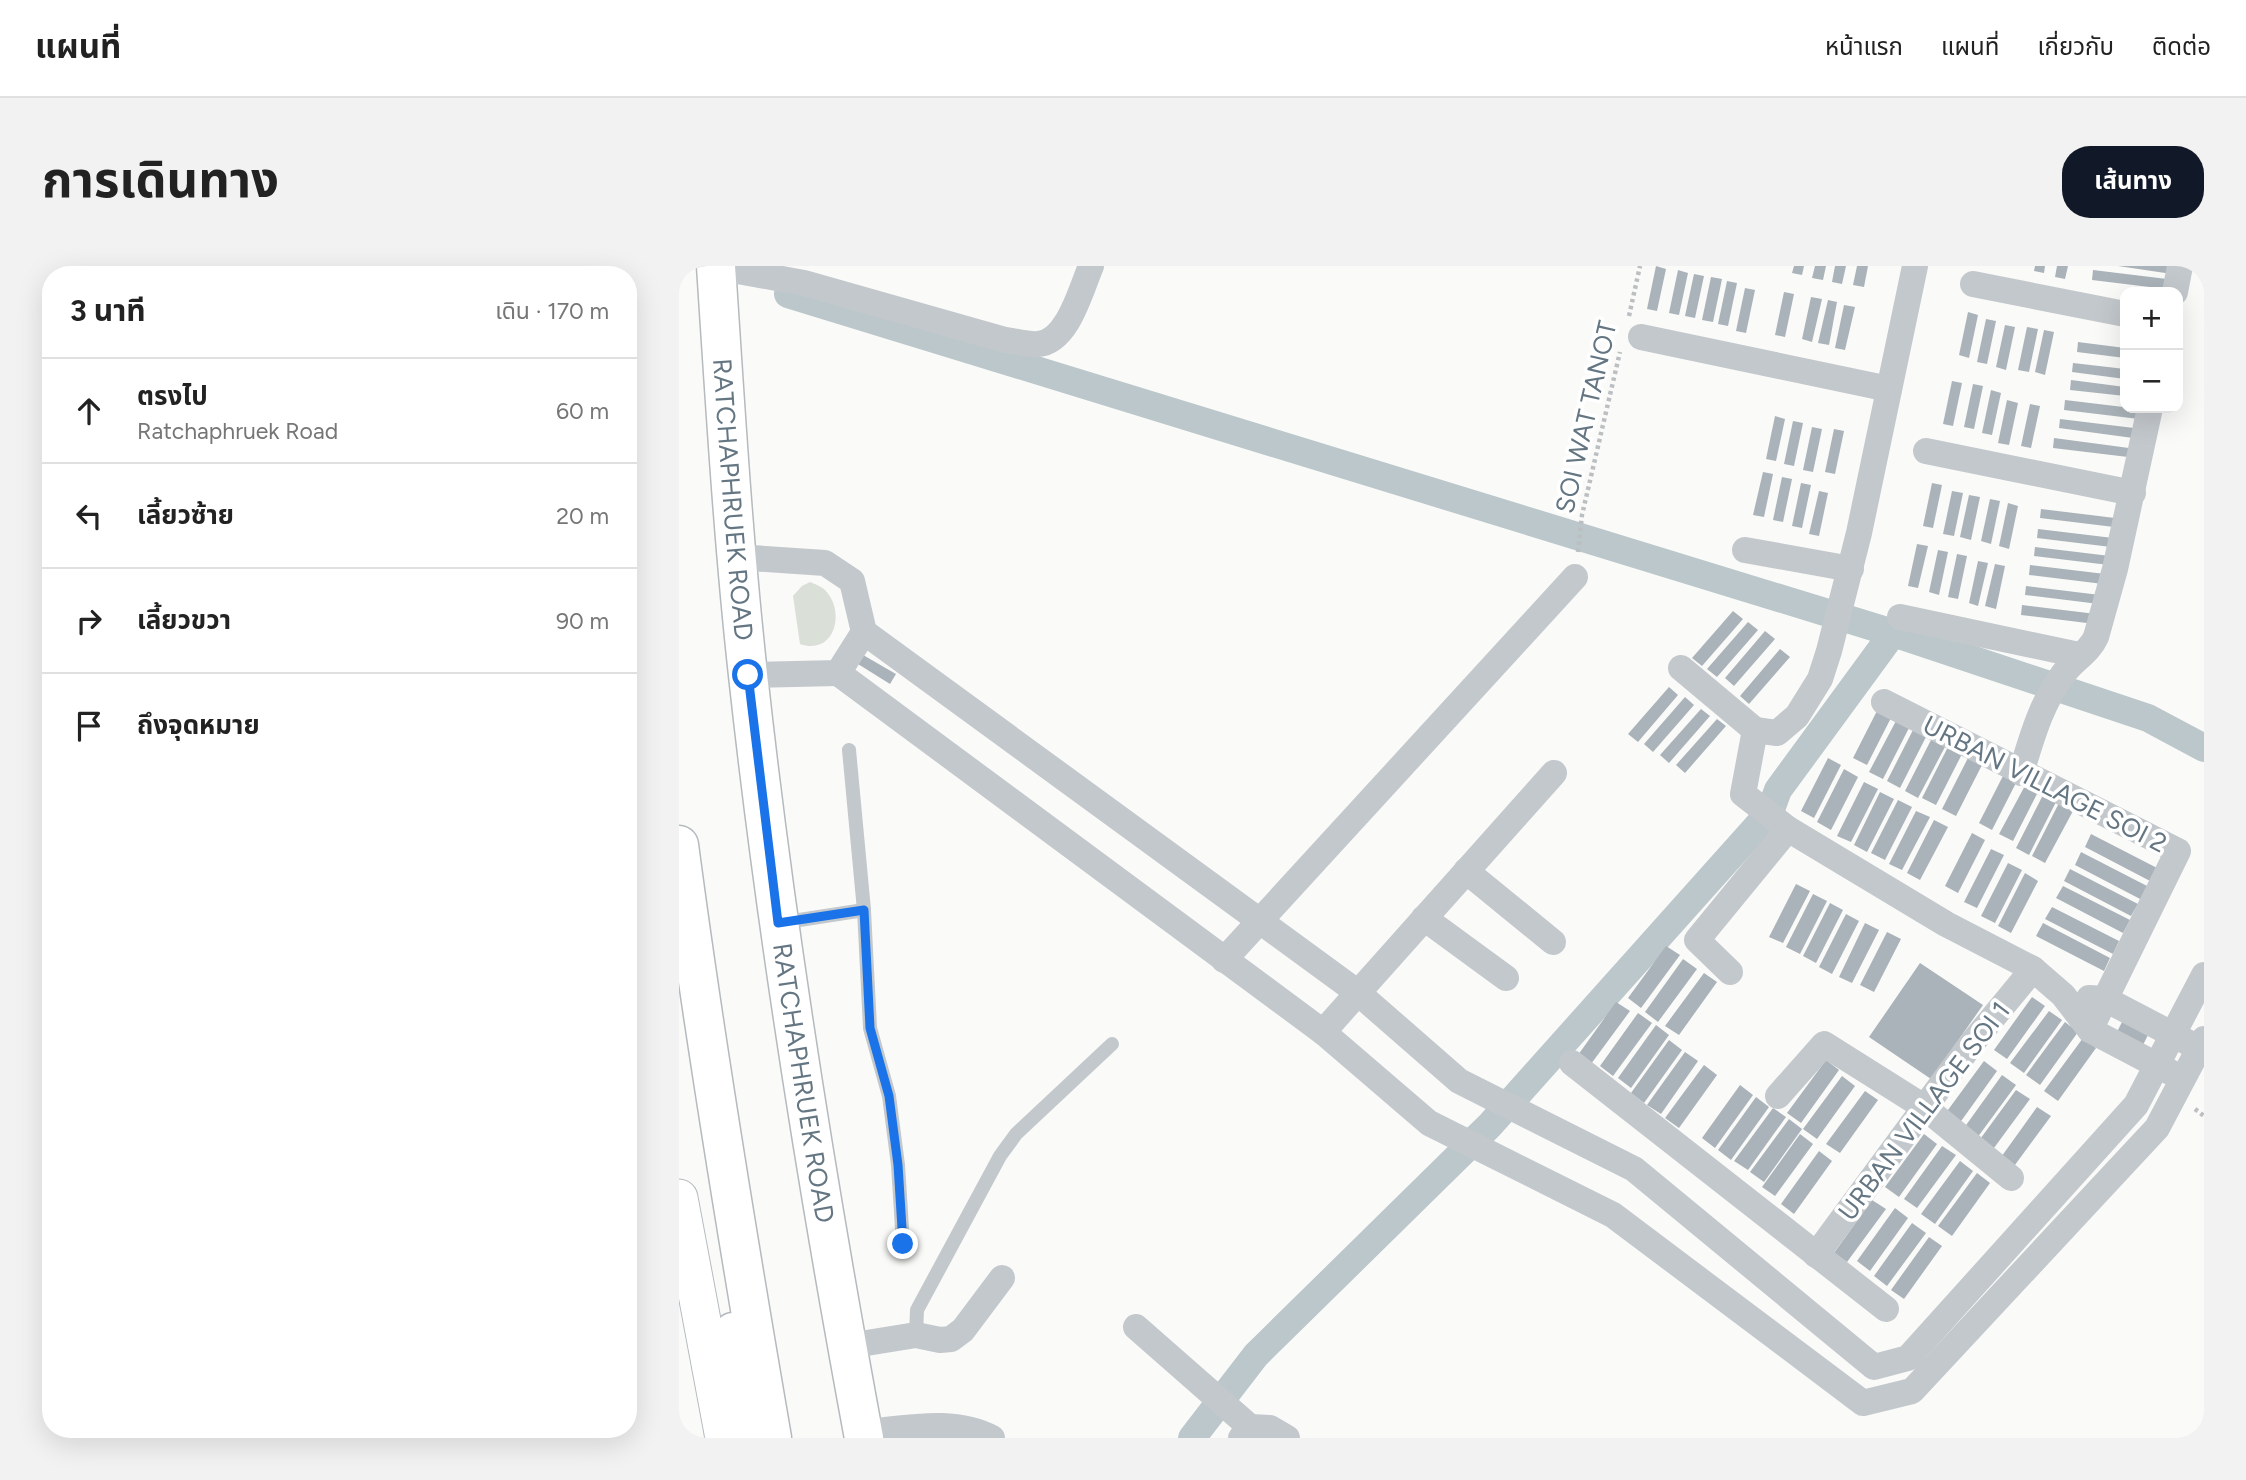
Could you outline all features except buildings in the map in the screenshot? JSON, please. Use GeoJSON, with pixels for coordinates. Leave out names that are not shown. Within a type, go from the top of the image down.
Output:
{"type":"FeatureCollection","features":[{"type":"Feature","properties":{"kind":"main road","name":"RATCHAPHRUEK ROAD"},"geometry":{"type":"LineString","coordinates":[[716,266],[736,556],[778,923],[808,1119],[863,1435]]}},
{"type":"Feature","properties":{"kind":"main road"},"geometry":{"type":"LineString","coordinates":[[679,845],[727,1178],[772,1438]]}},
{"type":"Feature","properties":{"kind":"main road"},"geometry":{"type":"LineString","coordinates":[[727,1178],[737,1438]]}},
{"type":"Feature","properties":{"kind":"main road"},"geometry":{"type":"LineString","coordinates":[[680,1214],[693,1301],[724,1438]]}},
{"type":"Feature","properties":{"kind":"street"},"geometry":{"type":"LineString","coordinates":[[716,266],[804,283],[1005,340],[1039,344],[1052,340],[1065,327],[1091,266]]}},
{"type":"Feature","properties":{"kind":"street"},"geometry":{"type":"LineString","coordinates":[[1681,668],[1755,730],[1777,733],[1797,716],[1820,679],[1851,569],[1915,266]]}},
{"type":"Feature","properties":{"kind":"street"},"geometry":{"type":"LineString","coordinates":[[2176,287],[2181,266]]}},
{"type":"Feature","properties":{"kind":"street"},"geometry":{"type":"LineString","coordinates":[[1973,284],[2120,313]]}},
{"type":"Feature","properties":{"kind":"street"},"geometry":{"type":"LineString","coordinates":[[1630,333],[1889,389]]}},
{"type":"Feature","properties":{"kind":"street"},"geometry":{"type":"LineString","coordinates":[[2021,773],[2041,708],[2071,665],[2096,638],[2133,493],[2149,413]]}},
{"type":"Feature","properties":{"kind":"street"},"geometry":{"type":"LineString","coordinates":[[1926,451],[2133,493]]}},
{"type":"Feature","properties":{"kind":"street"},"geometry":{"type":"LineString","coordinates":[[1745,550],[1851,569]]}},
{"type":"Feature","properties":{"kind":"street"},"geometry":{"type":"LineString","coordinates":[[736,556],[825,563],[852,581],[864,632],[1357,992],[1459,1081],[1635,1169],[1874,1367],[1908,1358],[2136,1105],[2204,975]]}},
{"type":"Feature","properties":{"kind":"street"},"geometry":{"type":"LineString","coordinates":[[1224,960],[1575,577]]}},
{"type":"Feature","properties":{"kind":"street"},"geometry":{"type":"LineString","coordinates":[[1900,617],[2071,665]]}},
{"type":"Feature","properties":{"kind":"street"},"geometry":{"type":"LineString","coordinates":[[838,673],[864,632]]}},
{"type":"Feature","properties":{"kind":"street"},"geometry":{"type":"LineString","coordinates":[[748,675],[838,673],[1322,1032],[1429,1123],[1613,1215],[1863,1403],[1912,1391],[2157,1128],[2202,1044],[2172,1034],[2105,999],[2063,995]]}},
{"type":"Feature","properties":{"kind":"street","name":"URBAN VILLAGE SOI 2"},"geometry":{"type":"LineString","coordinates":[[1884,702],[2178,851],[2090,1030]]}},
{"type":"Feature","properties":{"kind":"street"},"geometry":{"type":"LineString","coordinates":[[1755,730],[1743,794],[1787,828],[1947,924],[2033,969],[2063,995],[2090,1030],[2183,1079]]}},
{"type":"Feature","properties":{"kind":"street"},"geometry":{"type":"LineString","coordinates":[[1322,1032],[1554,773]]}},
{"type":"Feature","properties":{"kind":"street"},"geometry":{"type":"LineString","coordinates":[[1730,972],[1697,940],[1787,828]]}},
{"type":"Feature","properties":{"kind":"street"},"geometry":{"type":"LineString","coordinates":[[1465,871],[1553,942]]}},
{"type":"Feature","properties":{"kind":"street"},"geometry":{"type":"LineString","coordinates":[[1423,918],[1506,978]]}},
{"type":"Feature","properties":{"kind":"street","name":"URBAN VILLAGE SOI 1"},"geometry":{"type":"LineString","coordinates":[[1816,1255],[1924,1107],[2033,969]]}},
{"type":"Feature","properties":{"kind":"street"},"geometry":{"type":"LineString","coordinates":[[1777,1096],[1824,1044],[1924,1107],[2011,1178]]}},
{"type":"Feature","properties":{"kind":"street"},"geometry":{"type":"LineString","coordinates":[[1572,1063],[1886,1309]]}},
{"type":"Feature","properties":{"kind":"street"},"geometry":{"type":"LineString","coordinates":[[848,1346],[916,1335],[940,1340],[951,1339],[963,1330],[1002,1278]]}},
{"type":"Feature","properties":{"kind":"street"},"geometry":{"type":"LineString","coordinates":[[1136,1327],[1245,1433],[1270,1428],[1287,1438]]}},
{"type":"Feature","properties":{"kind":"street"},"geometry":{"type":"LineString","coordinates":[[863,1435],[958,1432],[969,1428],[992,1438]]}},
{"type":"Feature","properties":{"kind":"lane"},"geometry":{"type":"LineString","coordinates":[[849,750],[864,910],[870,1028],[889,1096],[899,1176],[903,1244]]}},
{"type":"Feature","properties":{"kind":"lane"},"geometry":{"type":"LineString","coordinates":[[778,923],[864,910]]}},
{"type":"Feature","properties":{"kind":"lane"},"geometry":{"type":"LineString","coordinates":[[916,1335],[917,1310],[1000,1156],[1016,1134],[1112,1044]]}},
{"type":"Feature","properties":{"kind":"path","name":"SOI WAT TANOT"},"geometry":{"type":"LineString","coordinates":[[1575,577],[1582,515],[1630,333],[1640,266]]}},
{"type":"Feature","properties":{"kind":"shaded area"},"geometry":{"type":"Polygon","coordinates":[[[810,582],[824,589],[835,609],[836,619],[829,638],[822,644],[812,646],[800,644],[793,596],[810,582]]]}},
{"type":"Feature","properties":{"kind":"waterway"},"geometry":{"type":"LineString","coordinates":[[788,294],[1893,633],[2148,718],[2204,748]]}},
{"type":"Feature","properties":{"kind":"waterway"},"geometry":{"type":"LineString","coordinates":[[1192,1438],[1256,1355],[1490,1125],[1770,812],[1778,790],[1893,633]]}},
{"type":"Feature","properties":{"kind":"route"},"geometry":{"type":"LineString","coordinates":[[748,675],[778,923],[864,910],[870,1028],[889,1096],[898,1165],[903,1244]]}}]}
